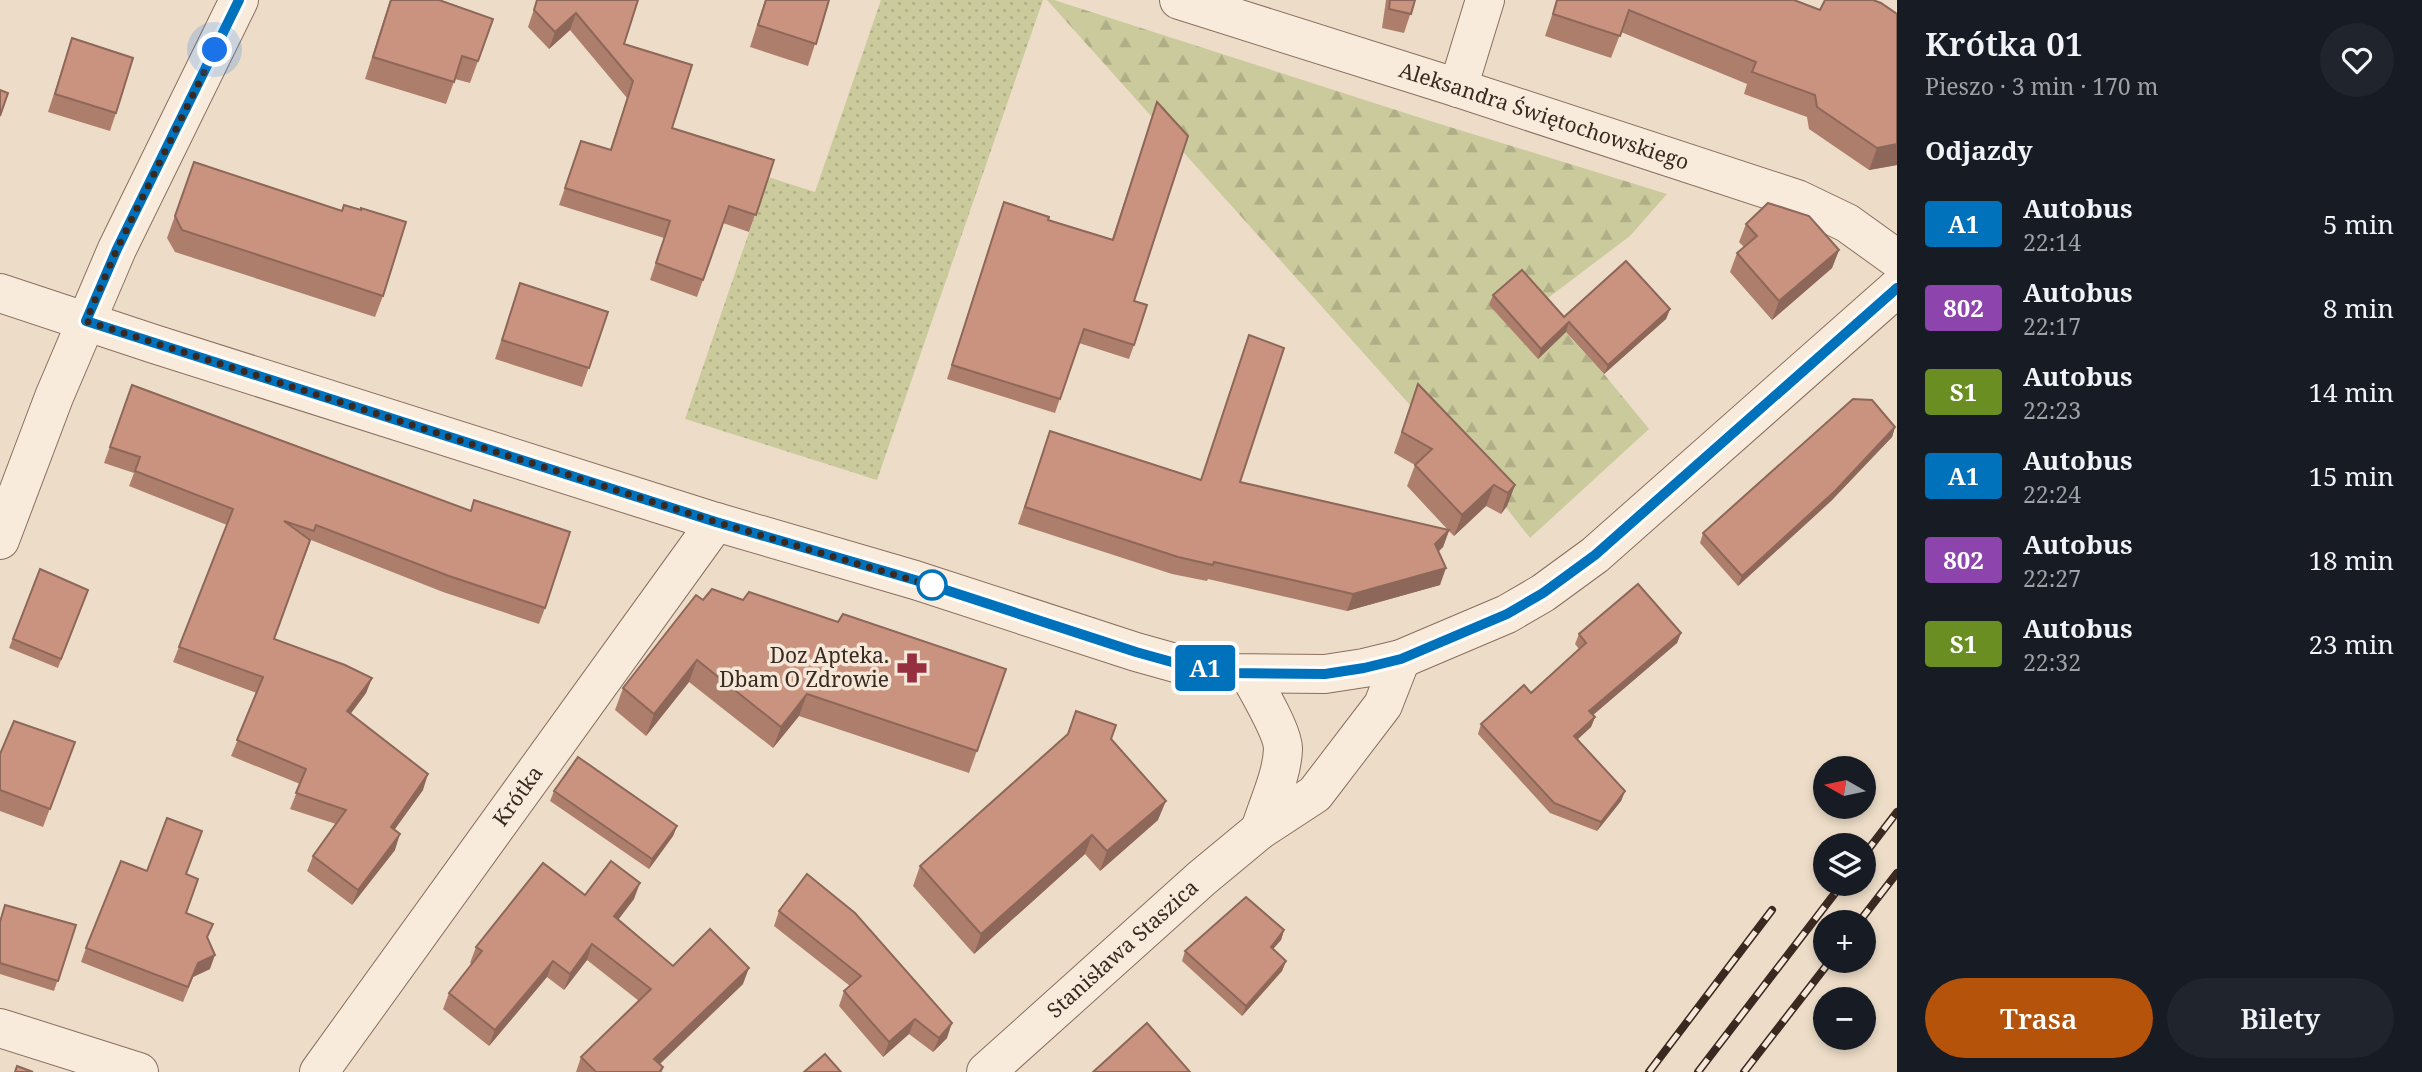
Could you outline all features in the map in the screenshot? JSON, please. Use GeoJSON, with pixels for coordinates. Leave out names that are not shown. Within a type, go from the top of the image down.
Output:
{"type":"FeatureCollection","features":[{"type":"Feature","properties":{"kind":"street"},"geometry":{"type":"LineString","coordinates":[[0,540],[54,397],[117,249],[239,0]]}},
{"type":"Feature","properties":{"kind":"street","name":"Aleksandra Świętochowskiego"},"geometry":{"type":"LineString","coordinates":[[1179,0],[1797,199],[1847,223],[1897,259]]}},
{"type":"Feature","properties":{"kind":"street"},"geometry":{"type":"LineString","coordinates":[[1458,88],[1485,0]]}},
{"type":"Feature","properties":{"kind":"street"},"geometry":{"type":"LineString","coordinates":[[0,293],[716,522],[915,580],[1136,652],[1179,664],[1249,674],[1325,674],[1401,659],[1507,614],[1543,593],[1595,555],[1897,288]]}},
{"type":"Feature","properties":{"kind":"street","name":"Krótka"},"geometry":{"type":"LineString","coordinates":[[319,1072],[716,522]]}},
{"type":"Feature","properties":{"kind":"street","name":"Stanisława Staszica"},"geometry":{"type":"LineString","coordinates":[[986,1072],[1202,878],[1260,830],[1315,794],[1383,705],[1401,659]]}},
{"type":"Feature","properties":{"kind":"street"},"geometry":{"type":"LineString","coordinates":[[1249,674],[1272,717],[1283,747],[1278,775],[1260,830]]}},
{"type":"Feature","properties":{"kind":"street"},"geometry":{"type":"LineString","coordinates":[[0,1028],[139,1072]]}},
{"type":"Feature","properties":{"kind":"green space"},"geometry":{"type":"Polygon","coordinates":[[[881,0],[1043,0],[877,480],[685,419],[768,177],[815,192],[881,0]]]}},
{"type":"Feature","properties":{"kind":"green space"},"geometry":{"type":"Polygon","coordinates":[[[1047,0],[1667,194],[1630,236],[1540,304],[1604,374],[1649,429],[1530,538],[1497,496],[1410,405],[1047,0]]]}},
{"type":"Feature","properties":{"kind":"building"},"geometry":{"type":"Polygon","coordinates":[[[391,0],[439,0],[493,19],[478,61],[462,56],[454,82],[373,57],[391,0]]]}},
{"type":"Feature","properties":{"kind":"building"},"geometry":{"type":"Polygon","coordinates":[[[537,0],[638,0],[624,44],[692,65],[672,128],[774,160],[756,215],[729,206],[703,280],[656,263],[670,221],[565,188],[581,141],[611,150],[633,81],[576,13],[555,32],[534,10],[537,0]]]}},
{"type":"Feature","properties":{"kind":"building"},"geometry":{"type":"Polygon","coordinates":[[[766,0],[829,0],[816,44],[758,25],[766,0]]]}},
{"type":"Feature","properties":{"kind":"building"},"geometry":{"type":"Polygon","coordinates":[[[1390,0],[1415,0],[1411,14],[1389,9],[1390,0]]]}},
{"type":"Feature","properties":{"kind":"building"},"geometry":{"type":"Polygon","coordinates":[[[1557,0],[1794,0],[1820,10],[1825,0],[1873,0],[1881,3],[1897,14],[1897,144],[1877,148],[1817,107],[1815,95],[1752,72],[1756,62],[1629,10],[1620,36],[1553,14],[1557,0]]]}},
{"type":"Feature","properties":{"kind":"building"},"geometry":{"type":"Polygon","coordinates":[[[72,38],[133,58],[116,113],[55,94],[72,38]]]}},
{"type":"Feature","properties":{"kind":"building"},"geometry":{"type":"Polygon","coordinates":[[[0,90],[8,93],[0,116],[0,90]]]}},
{"type":"Feature","properties":{"kind":"building"},"geometry":{"type":"Polygon","coordinates":[[[1157,102],[1188,136],[1134,301],[1147,305],[1134,345],[1084,329],[1060,399],[952,365],[1004,202],[1049,217],[1048,220],[1113,240],[1157,102]]]}},
{"type":"Feature","properties":{"kind":"building"},"geometry":{"type":"Polygon","coordinates":[[[194,162],[342,211],[344,205],[406,222],[383,296],[182,230],[175,216],[194,162]]]}},
{"type":"Feature","properties":{"kind":"building"},"geometry":{"type":"Polygon","coordinates":[[[1768,203],[1809,216],[1839,250],[1779,301],[1737,253],[1757,236],[1746,224],[1768,203]]]}},
{"type":"Feature","properties":{"kind":"building"},"geometry":{"type":"Polygon","coordinates":[[[1626,261],[1670,309],[1608,365],[1569,322],[1541,349],[1493,295],[1522,270],[1564,317],[1626,261]]]}},
{"type":"Feature","properties":{"kind":"building"},"geometry":{"type":"Polygon","coordinates":[[[520,283],[608,312],[589,368],[502,340],[520,283]]]}},
{"type":"Feature","properties":{"kind":"building"},"geometry":{"type":"Polygon","coordinates":[[[1249,335],[1284,348],[1240,482],[1449,530],[1435,544],[1446,568],[1353,594],[1214,562],[1213,565],[1178,557],[1025,507],[1050,431],[1201,480],[1249,335]]]}},
{"type":"Feature","properties":{"kind":"building"},"geometry":{"type":"Polygon","coordinates":[[[1418,384],[1515,485],[1508,493],[1494,485],[1462,515],[1415,465],[1432,449],[1402,432],[1418,384]]]}},
{"type":"Feature","properties":{"kind":"building"},"geometry":{"type":"Polygon","coordinates":[[[132,385],[471,511],[474,500],[570,532],[545,608],[449,576],[316,525],[314,531],[284,521],[310,540],[274,639],[372,678],[347,711],[428,774],[391,827],[400,834],[358,890],[313,856],[346,810],[296,793],[306,769],[237,740],[263,677],[179,647],[233,509],[135,471],[140,457],[110,447],[132,385]]]}},
{"type":"Feature","properties":{"kind":"building"},"geometry":{"type":"Polygon","coordinates":[[[1853,399],[1872,400],[1895,427],[1835,491],[1742,576],[1703,533],[1853,399]]]}},
{"type":"Feature","properties":{"kind":"building"},"geometry":{"type":"Polygon","coordinates":[[[40,569],[88,590],[61,659],[13,639],[40,569]]]}},
{"type":"Feature","properties":{"kind":"building"},"geometry":{"type":"Polygon","coordinates":[[[1638,584],[1681,633],[1589,711],[1595,717],[1574,736],[1625,791],[1601,822],[1554,803],[1481,724],[1524,685],[1531,693],[1586,643],[1579,634],[1638,584]]]}},
{"type":"Feature","properties":{"kind":"building"},"geometry":{"type":"Polygon","coordinates":[[[712,589],[743,600],[749,592],[838,622],[843,614],[1006,669],[977,751],[807,694],[781,727],[697,660],[654,714],[623,688],[696,595],[703,600],[712,589]]]}},
{"type":"Feature","properties":{"kind":"building"},"geometry":{"type":"Polygon","coordinates":[[[1076,711],[1116,725],[1111,739],[1166,801],[1107,851],[1092,835],[981,934],[920,866],[1068,734],[1076,711]]]}},
{"type":"Feature","properties":{"kind":"building"},"geometry":{"type":"Polygon","coordinates":[[[14,721],[75,742],[50,809],[0,790],[0,754],[14,721]]]}},
{"type":"Feature","properties":{"kind":"building"},"geometry":{"type":"Polygon","coordinates":[[[578,757],[677,826],[652,859],[554,791],[578,757]]]}},
{"type":"Feature","properties":{"kind":"building"},"geometry":{"type":"Polygon","coordinates":[[[167,818],[202,831],[186,874],[198,879],[186,913],[213,924],[207,937],[215,955],[198,963],[188,987],[86,948],[121,861],[147,871],[167,818]]]}},
{"type":"Feature","properties":{"kind":"building"},"geometry":{"type":"Polygon","coordinates":[[[611,861],[640,883],[614,916],[673,966],[710,929],[749,968],[654,1059],[663,1067],[659,1072],[596,1072],[581,1057],[651,989],[592,944],[570,974],[553,961],[495,1030],[449,993],[482,951],[476,947],[543,863],[585,895],[611,861]]]}},
{"type":"Feature","properties":{"kind":"building"},"geometry":{"type":"Polygon","coordinates":[[[807,874],[855,913],[952,1023],[939,1038],[915,1019],[889,1042],[844,991],[861,976],[779,911],[807,874]]]}},
{"type":"Feature","properties":{"kind":"building"},"geometry":{"type":"Polygon","coordinates":[[[1246,897],[1284,930],[1271,947],[1286,961],[1246,1006],[1185,951],[1246,897]]]}},
{"type":"Feature","properties":{"kind":"building"},"geometry":{"type":"Polygon","coordinates":[[[5,905],[76,925],[58,981],[0,963],[0,922],[5,905]]]}},
{"type":"Feature","properties":{"kind":"building"},"geometry":{"type":"Polygon","coordinates":[[[1147,1023],[1190,1072],[1093,1072],[1147,1023]]]}},
{"type":"Feature","properties":{"kind":"building"},"geometry":{"type":"Polygon","coordinates":[[[825,1054],[841,1072],[804,1072],[825,1054]]]}},
{"type":"Feature","properties":{"kind":"building"},"geometry":{"type":"Polygon","coordinates":[[[17,1066],[33,1072],[15,1072],[17,1066]]]}},
{"type":"Feature","properties":{"kind":"railway"},"geometry":{"type":"LineString","coordinates":[[1876,839],[1897,812]]}},
{"type":"Feature","properties":{"kind":"railway"},"geometry":{"type":"LineString","coordinates":[[1868,910],[1897,873]]}},
{"type":"Feature","properties":{"kind":"railway"},"geometry":{"type":"LineString","coordinates":[[1698,1072],[1833,896]]}},
{"type":"Feature","properties":{"kind":"railway"},"geometry":{"type":"LineString","coordinates":[[1649,1072],[1772,910]]}},
{"type":"Feature","properties":{"kind":"railway"},"geometry":{"type":"LineString","coordinates":[[1744,1072],[1821,973]]}},
{"type":"Feature","properties":{"kind":"bus line","name":"A1"},"geometry":{"type":"LineString","coordinates":[[239,0],[117,249],[86,321],[716,522],[915,580],[1179,664],[1231,673],[1325,674],[1401,659],[1507,614],[1543,593],[1595,555],[1897,288]]}},
{"type":"Feature","properties":{"kind":"place","name":"Doz Apteka. Dbam O Zdrowie"},"geometry":{"type":"Point","coordinates":[912,668]}},
{"type":"Feature","properties":{"kind":"route"},"geometry":{"type":"LineString","coordinates":[[215,50],[117,249],[86,321],[716,522],[940,588],[932,585]]}}]}
